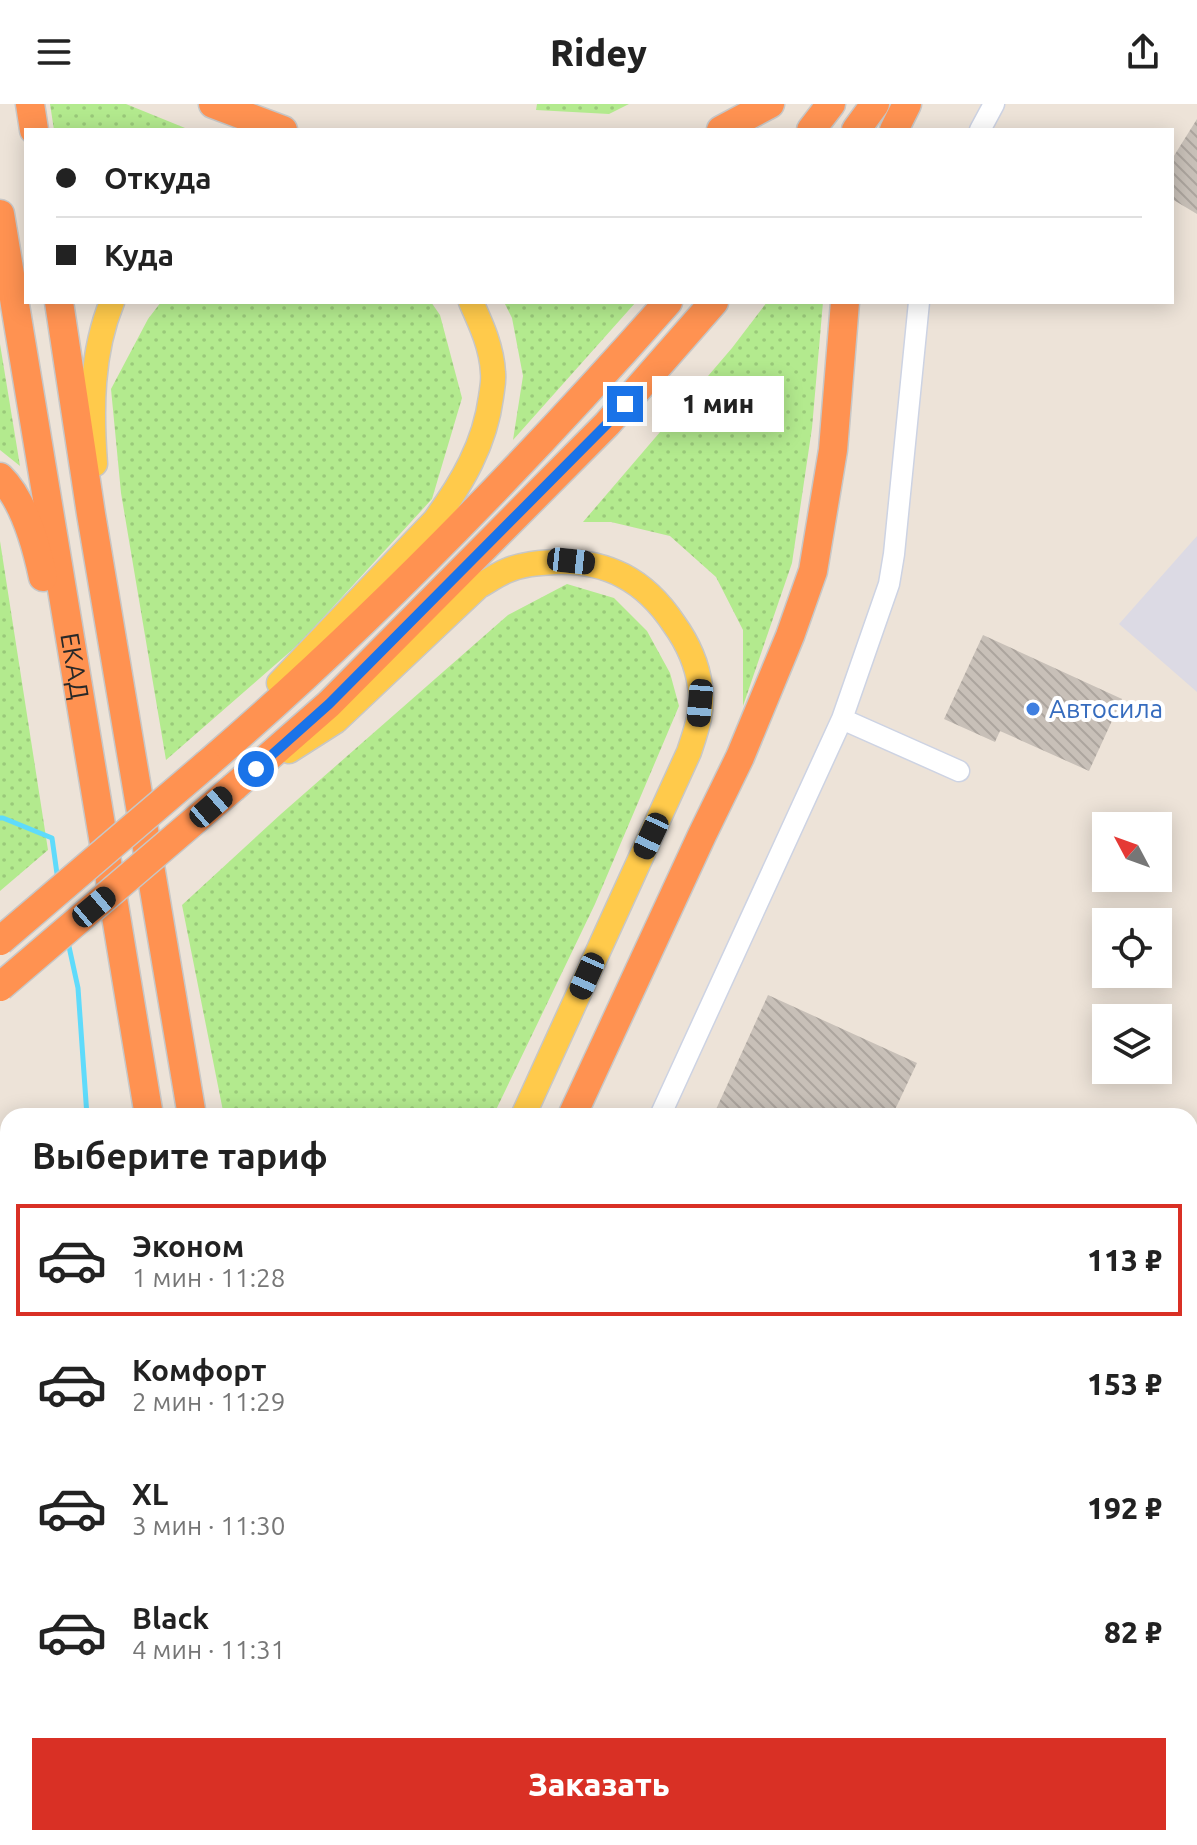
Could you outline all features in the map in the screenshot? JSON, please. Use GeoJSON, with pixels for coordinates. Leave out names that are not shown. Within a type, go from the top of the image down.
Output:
{"type":"FeatureCollection","features":[{"type":"Feature","properties":{"kind":"highway"},"geometry":{"type":"LineString","coordinates":[[30,104],[34,128]]}},
{"type":"Feature","properties":{"kind":"highway"},"geometry":{"type":"LineString","coordinates":[[213,104],[278,128]]}},
{"type":"Feature","properties":{"kind":"highway"},"geometry":{"type":"LineString","coordinates":[[725,128],[770,104]]}},
{"type":"Feature","properties":{"kind":"highway"},"geometry":{"type":"LineString","coordinates":[[813,128],[831,104]]}},
{"type":"Feature","properties":{"kind":"highway"},"geometry":{"type":"LineString","coordinates":[[857,128],[875,104]]}},
{"type":"Feature","properties":{"kind":"highway"},"geometry":{"type":"LineString","coordinates":[[895,128],[907,104]]}},
{"type":"Feature","properties":{"kind":"highway","name":"ЕКАД"},"geometry":{"type":"LineString","coordinates":[[0,214],[148,1108]]}},
{"type":"Feature","properties":{"kind":"highway","name":"ЕКАД"},"geometry":{"type":"LineString","coordinates":[[59,304],[91,514],[191,1108]]}},
{"type":"Feature","properties":{"kind":"highway"},"geometry":{"type":"LineString","coordinates":[[0,941],[243,734],[426,559],[580,402],[666,304]]}},
{"type":"Feature","properties":{"kind":"highway"},"geometry":{"type":"LineString","coordinates":[[0,987],[329,704],[607,424],[712,304]]}},
{"type":"Feature","properties":{"kind":"highway"},"geometry":{"type":"LineString","coordinates":[[576,1108],[740,757],[813,571],[833,450],[845,304]]}},
{"type":"Feature","properties":{"kind":"highway"},"geometry":{"type":"LineString","coordinates":[[0,477],[10,486],[35,541],[64,666],[85,728]]}},
{"type":"Feature","properties":{"kind":"highway"},"geometry":{"type":"LineString","coordinates":[[140,1057],[141,1108]]}},
{"type":"Feature","properties":{"kind":"main road"},"geometry":{"type":"LineString","coordinates":[[91,514],[96,474],[92,420],[94,380],[97,352],[111,304]]}},
{"type":"Feature","properties":{"kind":"main road"},"geometry":{"type":"LineString","coordinates":[[243,734],[264,698],[435,520],[469,467],[489,408],[494,374],[488,345],[472,304]]}},
{"type":"Feature","properties":{"kind":"main road"},"geometry":{"type":"LineString","coordinates":[[245,778],[336,721],[479,586],[505,571],[528,564],[551,562],[571,561],[599,566],[624,575],[665,610],[686,641],[697,673],[701,688],[698,724],[689,752],[527,1108]]}},
{"type":"Feature","properties":{"kind":"main road"},"geometry":{"type":"LineString","coordinates":[[182,1054],[191,1070],[201,1108]]}},
{"type":"Feature","properties":{"kind":"street"},"geometry":{"type":"LineString","coordinates":[[981,128],[994,104]]}},
{"type":"Feature","properties":{"kind":"street"},"geometry":{"type":"LineString","coordinates":[[664,1108],[842,719],[889,584],[919,304]]}},
{"type":"Feature","properties":{"kind":"street"},"geometry":{"type":"LineString","coordinates":[[842,719],[959,771]]}},
{"type":"Feature","properties":{"kind":"shaded area"},"geometry":{"type":"Polygon","coordinates":[[[1197,536],[1197,692],[1119,624],[1197,536]]]}},
{"type":"Feature","properties":{"kind":"green space"},"geometry":{"type":"Polygon","coordinates":[[[50,104],[126,104],[185,128],[54,128],[50,104]]]}},
{"type":"Feature","properties":{"kind":"green space"},"geometry":{"type":"Polygon","coordinates":[[[537,104],[629,104],[609,114],[536,110],[537,104]]]}},
{"type":"Feature","properties":{"kind":"green space"},"geometry":{"type":"Polygon","coordinates":[[[159,304],[432,304],[440,315],[462,398],[432,499],[300,643],[166,760],[121,493],[111,389],[148,319],[159,304]]]}},
{"type":"Feature","properties":{"kind":"green space"},"geometry":{"type":"Polygon","coordinates":[[[505,304],[634,304],[513,440],[523,376],[512,318],[505,304]]]}},
{"type":"Feature","properties":{"kind":"green space"},"geometry":{"type":"Polygon","coordinates":[[[765,304],[823,304],[812,428],[792,563],[743,706],[743,630],[716,577],[670,536],[611,522],[583,522],[732,348],[765,304]]]}},
{"type":"Feature","properties":{"kind":"green space"},"geometry":{"type":"Polygon","coordinates":[[[0,344],[20,466],[0,450],[0,344]]]}},
{"type":"Feature","properties":{"kind":"green space"},"geometry":{"type":"Polygon","coordinates":[[[0,541],[48,850],[0,891],[0,541]]]}},
{"type":"Feature","properties":{"kind":"green space"},"geometry":{"type":"Polygon","coordinates":[[[567,584],[614,598],[647,631],[670,673],[679,706],[595,904],[497,1108],[222,1108],[182,905],[508,615],[567,584]]]}},
{"type":"Feature","properties":{"kind":"building"},"geometry":{"type":"Polygon","coordinates":[[[1197,119],[1197,214],[1174,200],[1174,156],[1197,119]]]}},
{"type":"Feature","properties":{"kind":"building","name":"Автосила"},"geometry":{"type":"Polygon","coordinates":[[[983,635],[1122,699],[1089,771],[1000,731],[995,742],[944,719],[983,635]]]}},
{"type":"Feature","properties":{"kind":"building"},"geometry":{"type":"Polygon","coordinates":[[[768,995],[917,1063],[896,1108],[717,1108],[768,995]]]}},
{"type":"Feature","properties":{"kind":"waterway"},"geometry":{"type":"LineString","coordinates":[[0,818],[52,838],[58,881]]}},
{"type":"Feature","properties":{"kind":"waterway"},"geometry":{"type":"LineString","coordinates":[[68,942],[78,988],[86,1108]]}},
{"type":"Feature","properties":{"kind":"place","name":"Автосила"},"geometry":{"type":"Point","coordinates":[1033,709]}},
{"type":"Feature","properties":{"kind":"route"},"geometry":{"type":"LineString","coordinates":[[256,769],[329,704],[625,404]]}}]}
